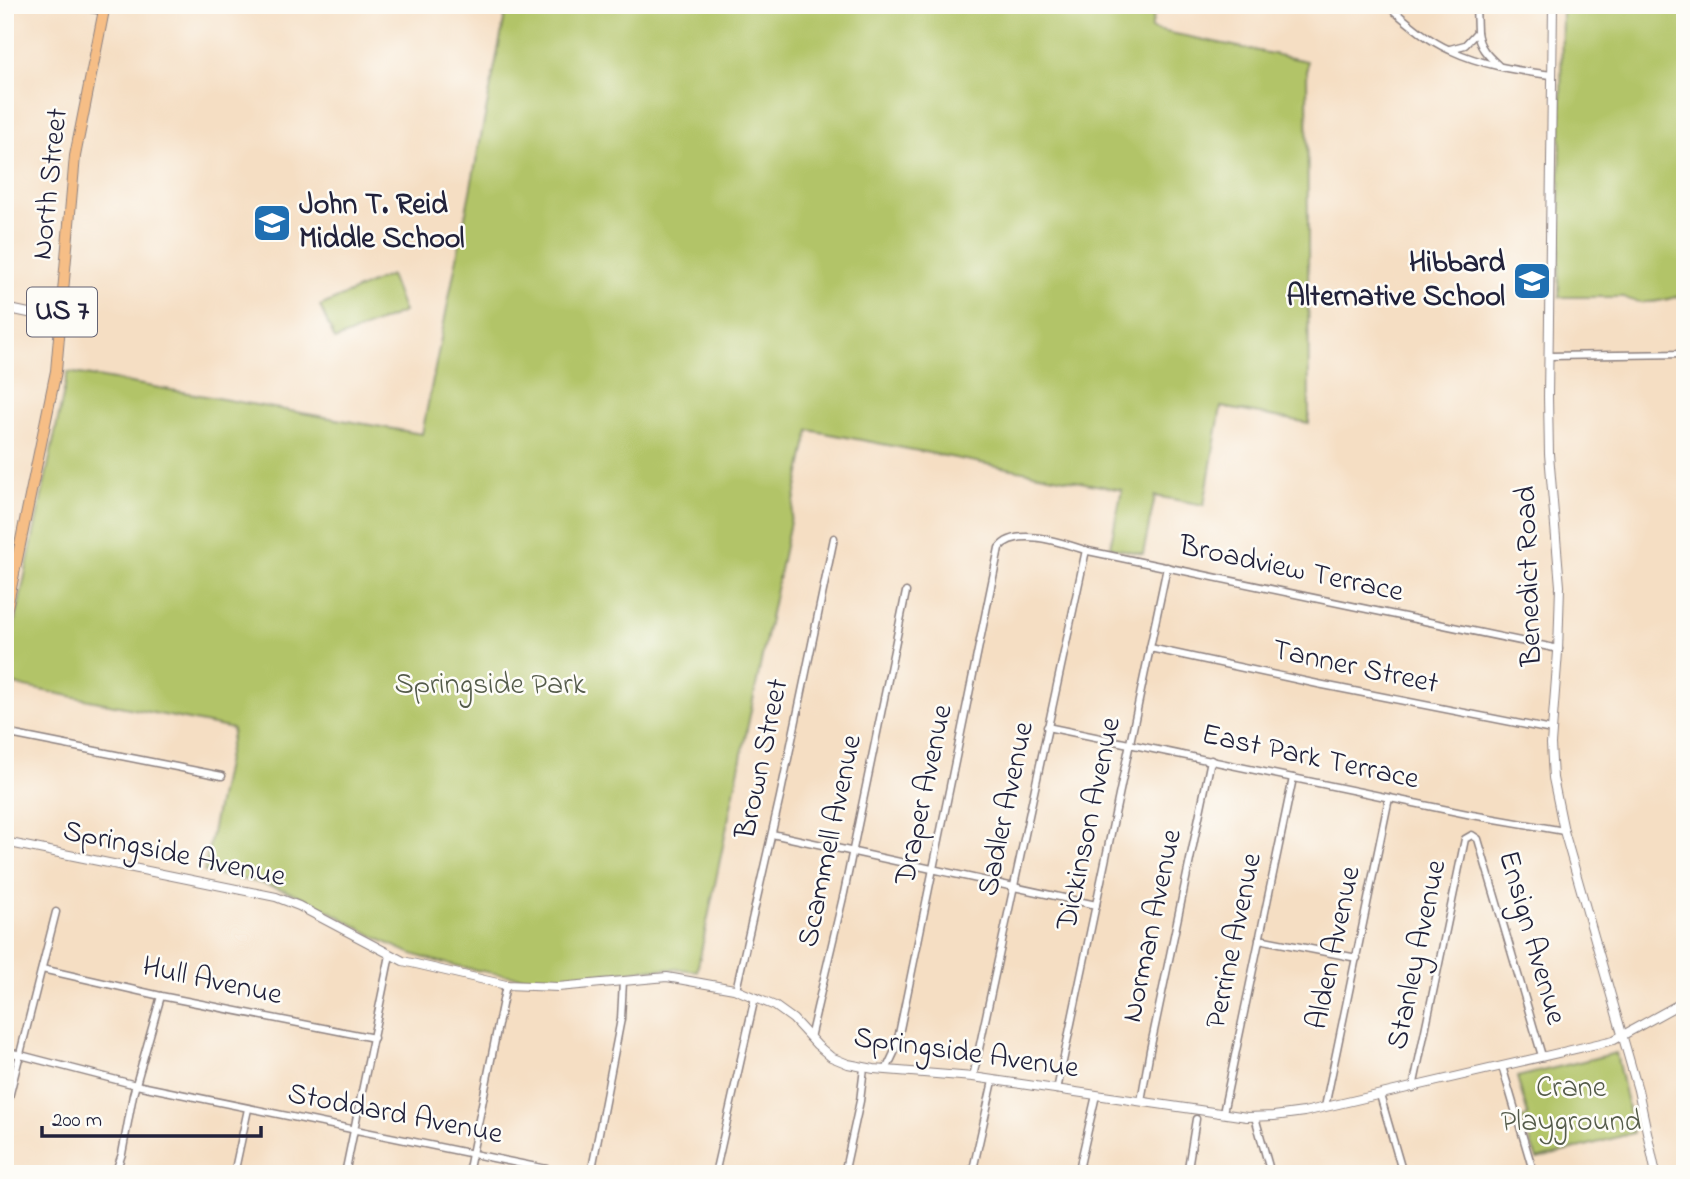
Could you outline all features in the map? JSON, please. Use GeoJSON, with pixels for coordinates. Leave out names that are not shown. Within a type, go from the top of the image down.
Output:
{"type":"FeatureCollection","features":[{"type":"Feature","properties":{"kind":"main road","name":"North Street"},"geometry":{"type":"LineString","coordinates":[[5,617],[53,388],[62,320],[77,146],[104,8]]}},
{"type":"Feature","properties":{"kind":"street"},"geometry":{"type":"LineString","coordinates":[[72,5],[104,8]]}},
{"type":"Feature","properties":{"kind":"street"},"geometry":{"type":"LineString","coordinates":[[1387,5],[1448,50],[1499,67],[1552,75]]}},
{"type":"Feature","properties":{"kind":"street"},"geometry":{"type":"LineString","coordinates":[[1476,5],[1479,43],[1486,55],[1499,67]]}},
{"type":"Feature","properties":{"kind":"street","name":"Benedict Road"},"geometry":{"type":"LineString","coordinates":[[1553,5],[1549,454],[1560,586],[1559,649],[1552,730],[1553,778],[1564,831],[1638,1090],[1656,1174]]}},
{"type":"Feature","properties":{"kind":"street"},"geometry":{"type":"LineString","coordinates":[[1448,50],[1465,45],[1477,32]]}},
{"type":"Feature","properties":{"kind":"street"},"geometry":{"type":"LineString","coordinates":[[5,308],[62,320]]}},
{"type":"Feature","properties":{"kind":"street"},"geometry":{"type":"LineString","coordinates":[[1549,356],[1685,354]]}},
{"type":"Feature","properties":{"kind":"street","name":"Broadview Terrace"},"geometry":{"type":"LineString","coordinates":[[1015,537],[1031,537],[1559,649]]}},
{"type":"Feature","properties":{"kind":"street","name":"Draper Avenue"},"geometry":{"type":"LineString","coordinates":[[886,1070],[899,1034],[999,548],[1004,541],[1015,537]]}},
{"type":"Feature","properties":{"kind":"street","name":"Brown Street"},"geometry":{"type":"LineString","coordinates":[[736,990],[772,834],[834,538]]}},
{"type":"Feature","properties":{"kind":"street","name":"Sadler Avenue"},"geometry":{"type":"LineString","coordinates":[[973,1077],[1086,550]]}},
{"type":"Feature","properties":{"kind":"street","name":"Dickinson Avenue"},"geometry":{"type":"LineString","coordinates":[[1058,1090],[1167,567]]}},
{"type":"Feature","properties":{"kind":"street","name":"Scammell Avenue"},"geometry":{"type":"LineString","coordinates":[[810,1038],[852,853],[906,592]]}},
{"type":"Feature","properties":{"kind":"street","name":"Tanner Street"},"geometry":{"type":"LineString","coordinates":[[1150,648],[1552,730]]}},
{"type":"Feature","properties":{"kind":"street","name":"East Park Terrace"},"geometry":{"type":"LineString","coordinates":[[1047,727],[1389,799],[1564,831]]}},
{"type":"Feature","properties":{"kind":"street"},"geometry":{"type":"LineString","coordinates":[[5,733],[222,776]]}},
{"type":"Feature","properties":{"kind":"street","name":"Norman Avenue"},"geometry":{"type":"LineString","coordinates":[[1141,1101],[1211,760]]}},
{"type":"Feature","properties":{"kind":"street","name":"Perrine Avenue"},"geometry":{"type":"LineString","coordinates":[[1223,1113],[1293,778]]}},
{"type":"Feature","properties":{"kind":"street","name":"Alden Avenue"},"geometry":{"type":"LineString","coordinates":[[1325,1107],[1389,799]]}},
{"type":"Feature","properties":{"kind":"street"},"geometry":{"type":"LineString","coordinates":[[772,834],[1096,905]]}},
{"type":"Feature","properties":{"kind":"street","name":"Ensign Avenue"},"geometry":{"type":"LineString","coordinates":[[1472,835],[1478,839],[1542,1056]]}},
{"type":"Feature","properties":{"kind":"street","name":"Stanley Avenue"},"geometry":{"type":"LineString","coordinates":[[1413,1087],[1465,839],[1472,835]]}},
{"type":"Feature","properties":{"kind":"street","name":"Springside Avenue"},"geometry":{"type":"LineString","coordinates":[[5,842],[276,897],[299,906],[403,961],[506,985],[558,987],[667,977],[736,990],[775,1006],[793,1019],[831,1056],[864,1068],[973,1077],[1255,1117],[1325,1107],[1622,1037],[1685,1001]]}},
{"type":"Feature","properties":{"kind":"street"},"geometry":{"type":"LineString","coordinates":[[5,1113],[56,912]]}},
{"type":"Feature","properties":{"kind":"street"},"geometry":{"type":"LineString","coordinates":[[1259,939],[1357,958]]}},
{"type":"Feature","properties":{"kind":"street"},"geometry":{"type":"LineString","coordinates":[[345,1174],[390,955]]}},
{"type":"Feature","properties":{"kind":"street","name":"Hull Avenue"},"geometry":{"type":"LineString","coordinates":[[42,969],[161,996],[374,1038]]}},
{"type":"Feature","properties":{"kind":"street"},"geometry":{"type":"LineString","coordinates":[[592,1174],[621,1019],[623,981]]}},
{"type":"Feature","properties":{"kind":"street"},"geometry":{"type":"LineString","coordinates":[[468,1174],[506,985]]}},
{"type":"Feature","properties":{"kind":"street"},"geometry":{"type":"LineString","coordinates":[[115,1174],[161,996]]}},
{"type":"Feature","properties":{"kind":"street"},"geometry":{"type":"LineString","coordinates":[[715,1174],[755,997]]}},
{"type":"Feature","properties":{"kind":"street","name":"Stoddard Avenue"},"geometry":{"type":"LineString","coordinates":[[5,1051],[136,1085],[571,1174]]}},
{"type":"Feature","properties":{"kind":"street"},"geometry":{"type":"LineString","coordinates":[[1502,1066],[1534,1174]]}},
{"type":"Feature","properties":{"kind":"street"},"geometry":{"type":"LineString","coordinates":[[844,1174],[860,1101],[864,1068]]}},
{"type":"Feature","properties":{"kind":"street"},"geometry":{"type":"LineString","coordinates":[[972,1174],[993,1081]]}},
{"type":"Feature","properties":{"kind":"street"},"geometry":{"type":"LineString","coordinates":[[1079,1174],[1096,1095]]}},
{"type":"Feature","properties":{"kind":"street"},"geometry":{"type":"LineString","coordinates":[[1380,1095],[1403,1174]]}},
{"type":"Feature","properties":{"kind":"street"},"geometry":{"type":"LineString","coordinates":[[234,1174],[248,1109]]}},
{"type":"Feature","properties":{"kind":"street"},"geometry":{"type":"LineString","coordinates":[[1255,1117],[1271,1174]]}},
{"type":"Feature","properties":{"kind":"street"},"geometry":{"type":"LineString","coordinates":[[1186,1174],[1196,1119]]}},
{"type":"Feature","properties":{"kind":"green space","name":"Springside Park"},"geometry":{"type":"Polygon","coordinates":[[[507,5],[1156,5],[1151,29],[1307,61],[1309,423],[1221,407],[1204,505],[1155,496],[1143,554],[1110,547],[1122,490],[809,430],[697,971],[659,969],[548,978],[475,970],[414,955],[290,892],[204,872],[233,729],[5,683],[5,670],[68,372],[422,434],[507,5]]]}},
{"type":"Feature","properties":{"kind":"green space"},"geometry":{"type":"Polygon","coordinates":[[[1562,5],[1685,5],[1685,294],[1646,302],[1624,297],[1559,297],[1562,5]]]}},
{"type":"Feature","properties":{"kind":"green space"},"geometry":{"type":"Polygon","coordinates":[[[390,275],[404,312],[335,340],[320,306],[390,275]]]}},
{"type":"Feature","properties":{"kind":"green space","name":"Crane Playground"},"geometry":{"type":"Polygon","coordinates":[[[1616,1053],[1633,1133],[1537,1159],[1522,1119],[1528,1115],[1517,1077],[1616,1053]]]}},
{"type":"Feature","properties":{"kind":"place","name":"John T. Reid Middle School"},"geometry":{"type":"Point","coordinates":[272,223]}},
{"type":"Feature","properties":{"kind":"place","name":"Hibbard Alternative School"},"geometry":{"type":"Point","coordinates":[1532,281]}}]}
